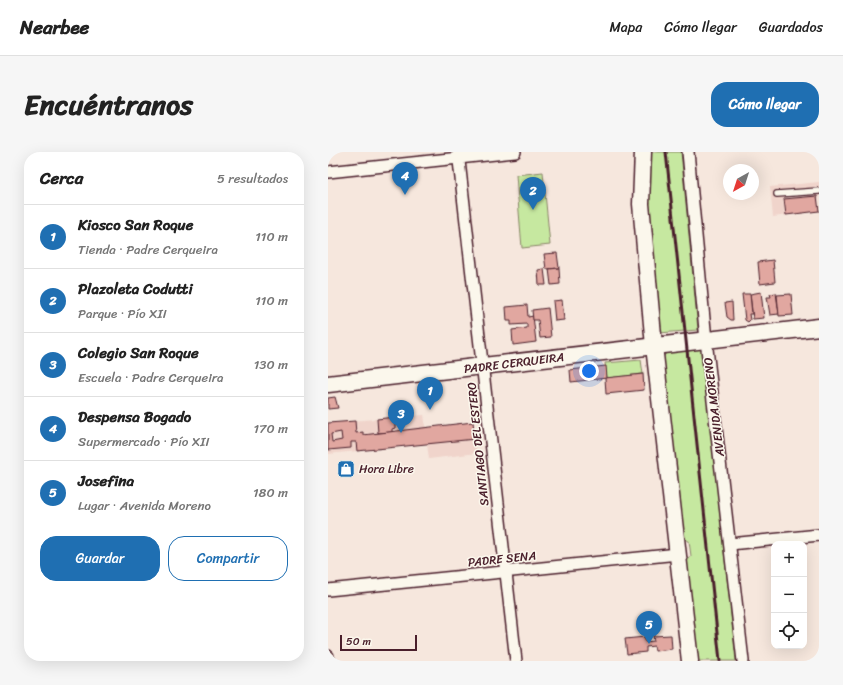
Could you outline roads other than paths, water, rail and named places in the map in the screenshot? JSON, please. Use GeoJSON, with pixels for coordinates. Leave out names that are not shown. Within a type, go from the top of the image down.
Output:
{"type":"FeatureCollection","features":[{"type":"Feature","properties":{"kind":"street"},"geometry":{"type":"LineString","coordinates":[[328,172],[458,155],[515,152]]}},
{"type":"Feature","properties":{"kind":"street"},"geometry":{"type":"LineString","coordinates":[[642,152],[641,204],[654,346],[690,661]]}},
{"type":"Feature","properties":{"kind":"street","name":"AVENIDA MORENO"},"geometry":{"type":"LineString","coordinates":[[688,152],[706,340],[743,661]]}},
{"type":"Feature","properties":{"kind":"street","name":"SANTIAGO DEL ESTERO"},"geometry":{"type":"LineString","coordinates":[[458,155],[516,661]]}},
{"type":"Feature","properties":{"kind":"street","name":"PADRE CERQUEIRA"},"geometry":{"type":"LineString","coordinates":[[328,384],[819,327]]}},
{"type":"Feature","properties":{"kind":"street"},"geometry":{"type":"LineString","coordinates":[[730,544],[819,535]]}},
{"type":"Feature","properties":{"kind":"street","name":"PADRE SENA"},"geometry":{"type":"LineString","coordinates":[[328,590],[678,554]]}},
{"type":"Feature","properties":{"kind":"street"},"geometry":{"type":"LineString","coordinates":[[328,656],[328,661]]}},
{"type":"Feature","properties":{"kind":"lane"},"geometry":{"type":"LineString","coordinates":[[777,194],[819,191]]}},
{"type":"Feature","properties":{"kind":"railway"},"geometry":{"type":"LineString","coordinates":[[666,152],[720,661]]}},
{"type":"Feature","properties":{"kind":"place","name":"Despensa Bogado"},"geometry":{"type":"Point","coordinates":[405,195]}},
{"type":"Feature","properties":{"kind":"place","name":"Plazoleta Codutti"},"geometry":{"type":"Point","coordinates":[533,210]}},
{"type":"Feature","properties":{"kind":"place","name":"Kiosco San Roque"},"geometry":{"type":"Point","coordinates":[430,410]}},
{"type":"Feature","properties":{"kind":"place","name":"Colegio San Roque"},"geometry":{"type":"Point","coordinates":[401,433]}},
{"type":"Feature","properties":{"kind":"place","name":"Hora Libre"},"geometry":{"type":"Point","coordinates":[346,469]}},
{"type":"Feature","properties":{"kind":"place","name":"Josefina"},"geometry":{"type":"Point","coordinates":[649,644]}}]}
